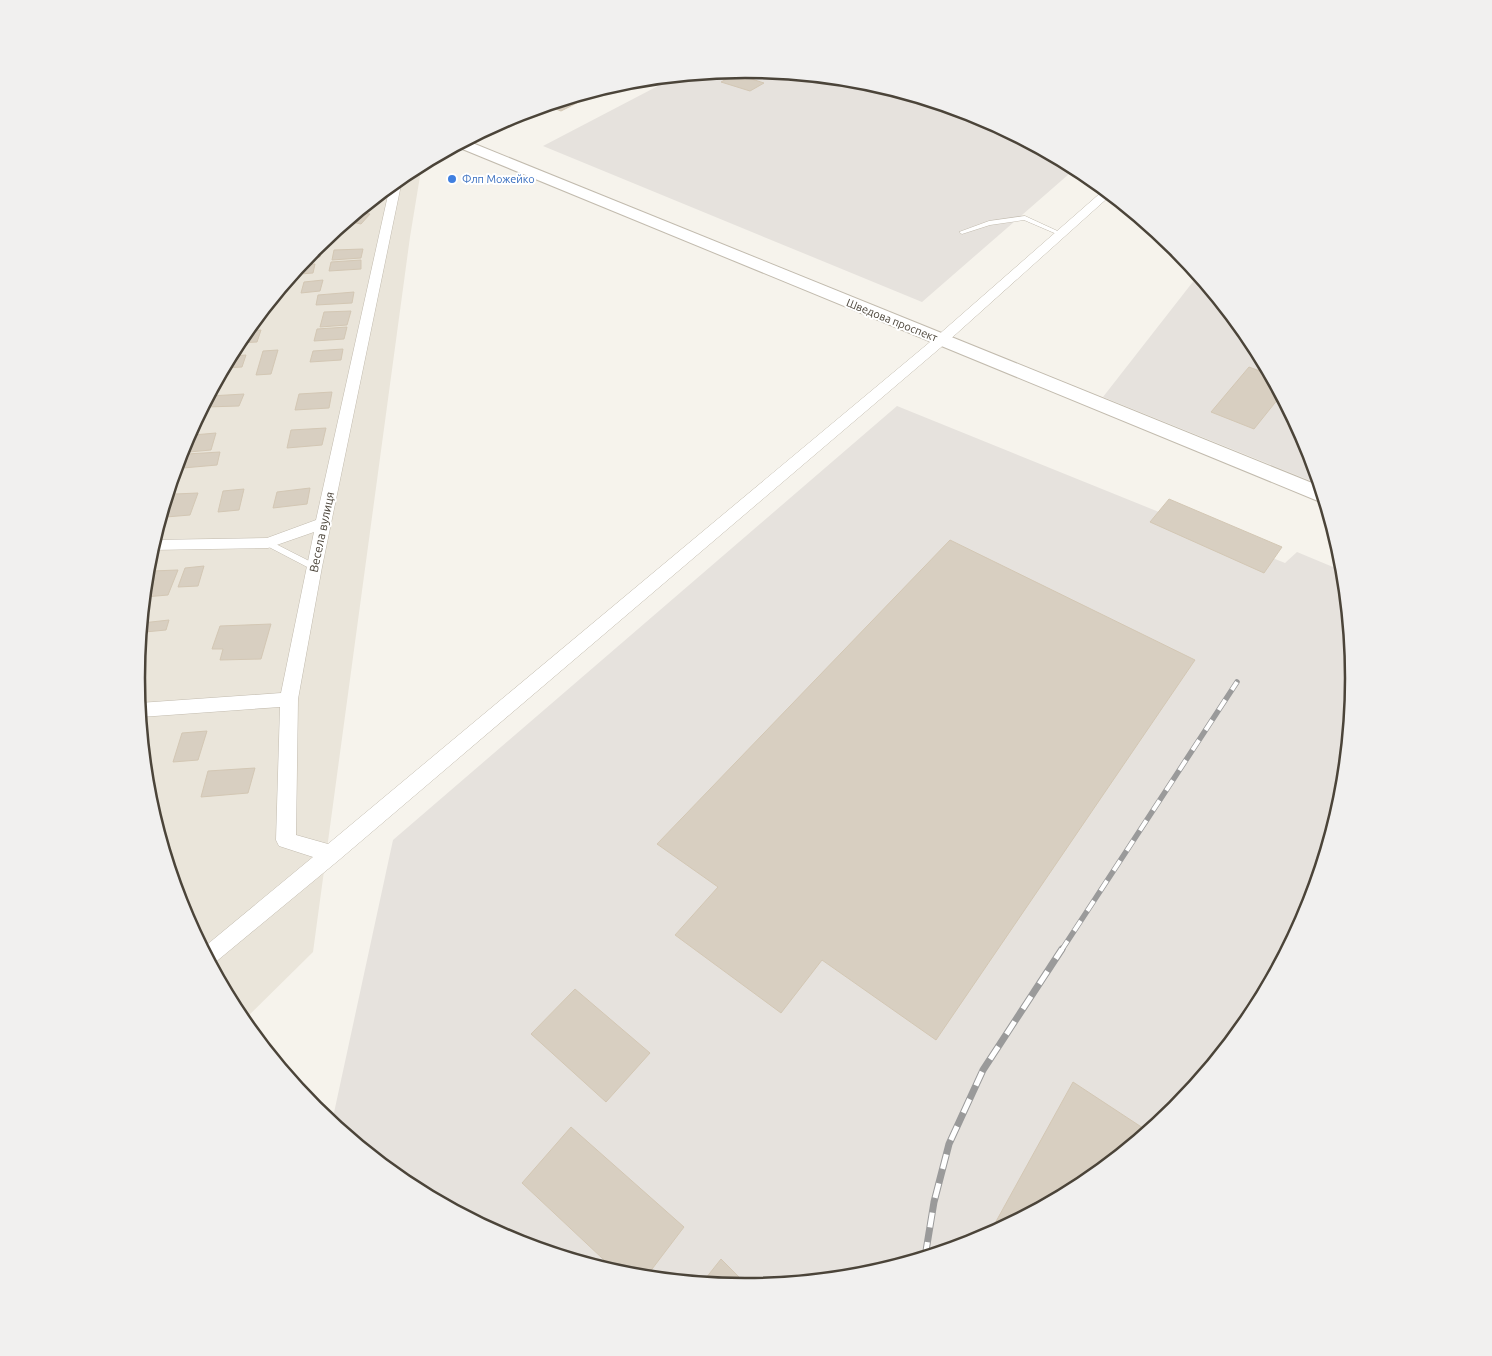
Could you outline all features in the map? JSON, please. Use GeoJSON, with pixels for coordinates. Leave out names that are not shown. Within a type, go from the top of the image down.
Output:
{"type":"FeatureCollection","features":[{"type":"Feature","properties":{"kind":"street","name":"Шведова проспект"},"geometry":{"type":"LineString","coordinates":[[467,146],[1317,493]]}},
{"type":"Feature","properties":{"kind":"street","name":"Весела вулиця"},"geometry":{"type":"LineString","coordinates":[[332,854],[286,840],[289,699],[323,523],[395,192]]}},
{"type":"Feature","properties":{"kind":"street"},"geometry":{"type":"LineString","coordinates":[[212,953],[941,340],[1104,196]]}},
{"type":"Feature","properties":{"kind":"street"},"geometry":{"type":"LineString","coordinates":[[161,544],[268,543],[323,523]]}},
{"type":"Feature","properties":{"kind":"street"},"geometry":{"type":"LineString","coordinates":[[147,710],[289,699]]}},
{"type":"Feature","properties":{"kind":"lane"},"geometry":{"type":"LineString","coordinates":[[962,232],[989,223],[1025,218],[1061,234]]}},
{"type":"Feature","properties":{"kind":"lane"},"geometry":{"type":"LineString","coordinates":[[268,543],[314,567]]}},
{"type":"Feature","properties":{"kind":"shaded area"},"geometry":{"type":"Polygon","coordinates":[[[707,79],[785,79],[863,89],[939,109],[1012,139],[1070,173],[922,302],[543,146],[662,84],[707,79]]]}},
{"type":"Feature","properties":{"kind":"shaded area"},"geometry":{"type":"Polygon","coordinates":[[[420,174],[410,237],[313,952],[249,1015],[207,944],[177,871],[157,795],[147,717],[145,678],[151,600],[157,561],[177,485],[207,412],[247,344],[270,312],[321,253],[380,202],[420,174]]]}},
{"type":"Feature","properties":{"kind":"shaded area"},"geometry":{"type":"Polygon","coordinates":[[[1195,279],[1222,312],[1266,378],[1285,412],[1314,482],[1103,397],[1195,279]]]}},
{"type":"Feature","properties":{"kind":"shaded area"},"geometry":{"type":"Polygon","coordinates":[[[897,406],[1285,563],[1297,552],[1336,568],[1345,639],[1346,678],[1345,717],[1335,795],[1315,871],[1301,908],[1285,944],[1245,1012],[1222,1044],[1171,1103],[1112,1154],[1080,1177],[1012,1217],[939,1247],[901,1258],[863,1267],[785,1277],[707,1277],[629,1267],[553,1247],[480,1217],[412,1177],[380,1154],[334,1114],[393,840],[897,406]]]}},
{"type":"Feature","properties":{"kind":"building"},"geometry":{"type":"Polygon","coordinates":[[[728,78],[746,78],[764,83],[750,91],[721,82],[728,78]]]}},
{"type":"Feature","properties":{"kind":"building"},"geometry":{"type":"Polygon","coordinates":[[[581,101],[561,111],[555,108],[581,101]]]}},
{"type":"Feature","properties":{"kind":"building"},"geometry":{"type":"Polygon","coordinates":[[[366,213],[370,214],[361,224],[355,223],[366,213]]]}},
{"type":"Feature","properties":{"kind":"building"},"geometry":{"type":"Polygon","coordinates":[[[363,249],[361,258],[332,260],[334,250],[363,249]]]}},
{"type":"Feature","properties":{"kind":"building"},"geometry":{"type":"Polygon","coordinates":[[[361,260],[361,269],[329,271],[331,262],[361,260]]]}},
{"type":"Feature","properties":{"kind":"building"},"geometry":{"type":"Polygon","coordinates":[[[311,264],[315,264],[313,273],[302,274],[311,264]]]}},
{"type":"Feature","properties":{"kind":"building"},"geometry":{"type":"Polygon","coordinates":[[[323,280],[320,291],[301,293],[304,282],[323,280]]]}},
{"type":"Feature","properties":{"kind":"building"},"geometry":{"type":"Polygon","coordinates":[[[354,292],[352,303],[316,305],[318,295],[354,292]]]}},
{"type":"Feature","properties":{"kind":"building"},"geometry":{"type":"Polygon","coordinates":[[[351,311],[347,325],[320,327],[324,312],[351,311]]]}},
{"type":"Feature","properties":{"kind":"building"},"geometry":{"type":"Polygon","coordinates":[[[347,327],[344,339],[314,341],[317,329],[347,327]]]}},
{"type":"Feature","properties":{"kind":"building"},"geometry":{"type":"Polygon","coordinates":[[[257,330],[261,330],[257,342],[248,342],[257,330]]]}},
{"type":"Feature","properties":{"kind":"building"},"geometry":{"type":"Polygon","coordinates":[[[343,349],[341,360],[310,362],[313,351],[343,349]]]}},
{"type":"Feature","properties":{"kind":"building"},"geometry":{"type":"Polygon","coordinates":[[[278,350],[271,374],[256,375],[263,351],[278,350]]]}},
{"type":"Feature","properties":{"kind":"building"},"geometry":{"type":"Polygon","coordinates":[[[240,355],[246,355],[242,367],[232,368],[240,355]]]}},
{"type":"Feature","properties":{"kind":"building"},"geometry":{"type":"Polygon","coordinates":[[[1249,367],[1262,372],[1278,399],[1254,429],[1211,412],[1249,367]]]}},
{"type":"Feature","properties":{"kind":"building"},"geometry":{"type":"Polygon","coordinates":[[[332,392],[329,408],[295,410],[299,394],[332,392]]]}},
{"type":"Feature","properties":{"kind":"building"},"geometry":{"type":"Polygon","coordinates":[[[244,394],[239,406],[210,407],[216,396],[244,394]]]}},
{"type":"Feature","properties":{"kind":"building"},"geometry":{"type":"Polygon","coordinates":[[[326,428],[322,445],[287,448],[291,430],[326,428]]]}},
{"type":"Feature","properties":{"kind":"building"},"geometry":{"type":"Polygon","coordinates":[[[216,433],[211,450],[190,452],[197,435],[216,433]]]}},
{"type":"Feature","properties":{"kind":"building"},"geometry":{"type":"Polygon","coordinates":[[[220,452],[217,465],[183,468],[189,454],[220,452]]]}},
{"type":"Feature","properties":{"kind":"building"},"geometry":{"type":"Polygon","coordinates":[[[310,488],[307,504],[273,508],[277,492],[310,488]]]}},
{"type":"Feature","properties":{"kind":"building"},"geometry":{"type":"Polygon","coordinates":[[[244,489],[239,510],[218,512],[223,491],[244,489]]]}},
{"type":"Feature","properties":{"kind":"building"},"geometry":{"type":"Polygon","coordinates":[[[198,493],[190,515],[168,517],[175,494],[198,493]]]}},
{"type":"Feature","properties":{"kind":"building"},"geometry":{"type":"Polygon","coordinates":[[[1169,499],[1282,547],[1264,573],[1150,522],[1169,499]]]}},
{"type":"Feature","properties":{"kind":"building"},"geometry":{"type":"Polygon","coordinates":[[[950,540],[1195,660],[936,1040],[822,960],[781,1013],[675,935],[718,887],[657,844],[950,540]]]}},
{"type":"Feature","properties":{"kind":"building"},"geometry":{"type":"Polygon","coordinates":[[[204,566],[198,586],[178,587],[185,568],[204,566]]]}},
{"type":"Feature","properties":{"kind":"building"},"geometry":{"type":"Polygon","coordinates":[[[178,570],[168,595],[152,596],[155,571],[178,570]]]}},
{"type":"Feature","properties":{"kind":"building"},"geometry":{"type":"Polygon","coordinates":[[[169,620],[166,630],[148,632],[149,622],[169,620]]]}},
{"type":"Feature","properties":{"kind":"building"},"geometry":{"type":"Polygon","coordinates":[[[271,624],[261,659],[220,660],[223,649],[212,649],[220,626],[271,624]]]}},
{"type":"Feature","properties":{"kind":"building"},"geometry":{"type":"Polygon","coordinates":[[[207,731],[198,760],[173,762],[182,733],[207,731]]]}},
{"type":"Feature","properties":{"kind":"building"},"geometry":{"type":"Polygon","coordinates":[[[255,768],[248,793],[201,797],[208,771],[255,768]]]}},
{"type":"Feature","properties":{"kind":"building"},"geometry":{"type":"Polygon","coordinates":[[[575,989],[650,1053],[606,1102],[531,1034],[575,989]]]}},
{"type":"Feature","properties":{"kind":"building"},"geometry":{"type":"Polygon","coordinates":[[[1073,1082],[1143,1128],[1080,1177],[1012,1217],[994,1225],[1073,1082]]]}},
{"type":"Feature","properties":{"kind":"building"},"geometry":{"type":"Polygon","coordinates":[[[571,1127],[684,1227],[651,1270],[606,1261],[522,1183],[571,1127]]]}},
{"type":"Feature","properties":{"kind":"building"},"geometry":{"type":"Polygon","coordinates":[[[721,1259],[740,1278],[707,1277],[721,1259]]]}},
{"type":"Feature","properties":{"kind":"railway"},"geometry":{"type":"LineString","coordinates":[[1061,951],[1237,682]]}},
{"type":"Feature","properties":{"kind":"railway"},"geometry":{"type":"LineString","coordinates":[[926,1251],[934,1202],[949,1144],[983,1070],[1062,949]]}},
{"type":"Feature","properties":{"kind":"place","name":"Флп Можейко"},"geometry":{"type":"Point","coordinates":[452,179]}}]}
